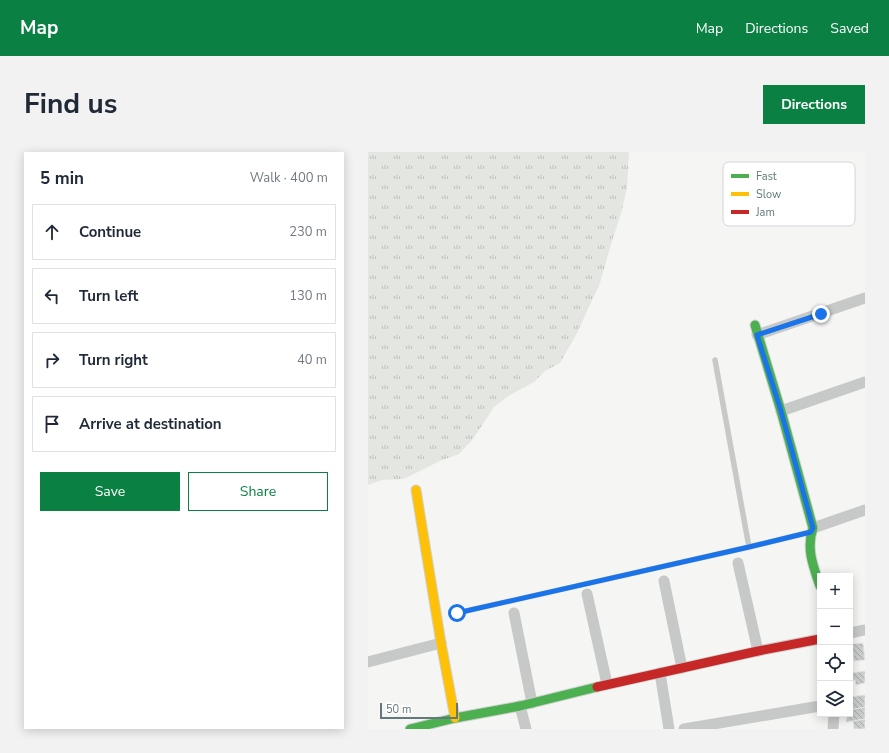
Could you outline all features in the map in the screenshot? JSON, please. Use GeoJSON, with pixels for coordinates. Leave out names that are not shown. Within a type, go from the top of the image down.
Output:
{"type":"FeatureCollection","features":[{"type":"Feature","properties":{"kind":"street"},"geometry":{"type":"LineString","coordinates":[[817,576],[810,553],[809,544],[812,530],[781,411],[756,330],[865,298]]}},
{"type":"Feature","properties":{"kind":"street"},"geometry":{"type":"LineString","coordinates":[[781,411],[865,382]]}},
{"type":"Feature","properties":{"kind":"street"},"geometry":{"type":"LineString","coordinates":[[416,490],[441,643],[451,722]]}},
{"type":"Feature","properties":{"kind":"street"},"geometry":{"type":"LineString","coordinates":[[812,530],[865,510]]}},
{"type":"Feature","properties":{"kind":"street"},"geometry":{"type":"LineString","coordinates":[[738,563],[758,651]]}},
{"type":"Feature","properties":{"kind":"street"},"geometry":{"type":"LineString","coordinates":[[664,581],[682,668]]}},
{"type":"Feature","properties":{"kind":"street"},"geometry":{"type":"LineString","coordinates":[[587,594],[607,684]]}},
{"type":"Feature","properties":{"kind":"street"},"geometry":{"type":"LineString","coordinates":[[514,613],[532,703]]}},
{"type":"Feature","properties":{"kind":"street"},"geometry":{"type":"LineString","coordinates":[[853,632],[865,630]]}},
{"type":"Feature","properties":{"kind":"street"},"geometry":{"type":"LineString","coordinates":[[410,729],[451,722],[607,684],[817,640]]}},
{"type":"Feature","properties":{"kind":"street"},"geometry":{"type":"LineString","coordinates":[[368,662],[441,643]]}},
{"type":"Feature","properties":{"kind":"street"},"geometry":{"type":"LineString","coordinates":[[660,674],[669,729]]}},
{"type":"Feature","properties":{"kind":"street"},"geometry":{"type":"LineString","coordinates":[[520,706],[526,729]]}},
{"type":"Feature","properties":{"kind":"street"},"geometry":{"type":"LineString","coordinates":[[684,729],[817,707]]}},
{"type":"Feature","properties":{"kind":"street"},"geometry":{"type":"LineString","coordinates":[[833,729],[834,717]]}},
{"type":"Feature","properties":{"kind":"lane"},"geometry":{"type":"LineString","coordinates":[[715,360],[749,547]]}},
{"type":"Feature","properties":{"kind":"lane"},"geometry":{"type":"LineString","coordinates":[[457,613],[749,547],[812,530]]}},
{"type":"Feature","properties":{"kind":"green space"},"geometry":{"type":"Polygon","coordinates":[[[368,152],[629,152],[627,188],[621,214],[600,283],[576,335],[560,363],[545,371],[534,382],[510,395],[494,407],[473,439],[459,454],[440,461],[404,479],[382,480],[368,485],[368,152]]]}},
{"type":"Feature","properties":{"kind":"building"},"geometry":{"type":"Polygon","coordinates":[[[863,643],[865,660],[854,661],[853,644],[863,643]]]}},
{"type":"Feature","properties":{"kind":"building"},"geometry":{"type":"Polygon","coordinates":[[[865,671],[865,683],[856,685],[855,680],[853,680],[853,673],[865,671]]]}},
{"type":"Feature","properties":{"kind":"building"},"geometry":{"type":"Polygon","coordinates":[[[865,695],[865,707],[853,709],[853,697],[865,695]]]}},
{"type":"Feature","properties":{"kind":"building"},"geometry":{"type":"Polygon","coordinates":[[[865,707],[865,719],[846,722],[847,717],[853,717],[853,709],[865,707]]]}},
{"type":"Feature","properties":{"kind":"building"},"geometry":{"type":"Polygon","coordinates":[[[865,719],[865,729],[854,729],[853,721],[865,719]]]}},
{"type":"Feature","properties":{"kind":"traffic: fast"},"geometry":{"type":"LineString","coordinates":[[755,325],[781,411],[813,528],[810,550],[817,577]]}},
{"type":"Feature","properties":{"kind":"traffic: fast"},"geometry":{"type":"LineString","coordinates":[[410,729],[455,718],[520,706],[597,687]]}},
{"type":"Feature","properties":{"kind":"traffic: slow"},"geometry":{"type":"LineString","coordinates":[[416,490],[455,718]]}},
{"type":"Feature","properties":{"kind":"traffic: jam"},"geometry":{"type":"LineString","coordinates":[[597,687],[758,651],[817,640]]}},
{"type":"Feature","properties":{"kind":"route"},"geometry":{"type":"LineString","coordinates":[[457,613],[811,532],[813,528],[781,411],[757,335],[821,314]]}}]}
